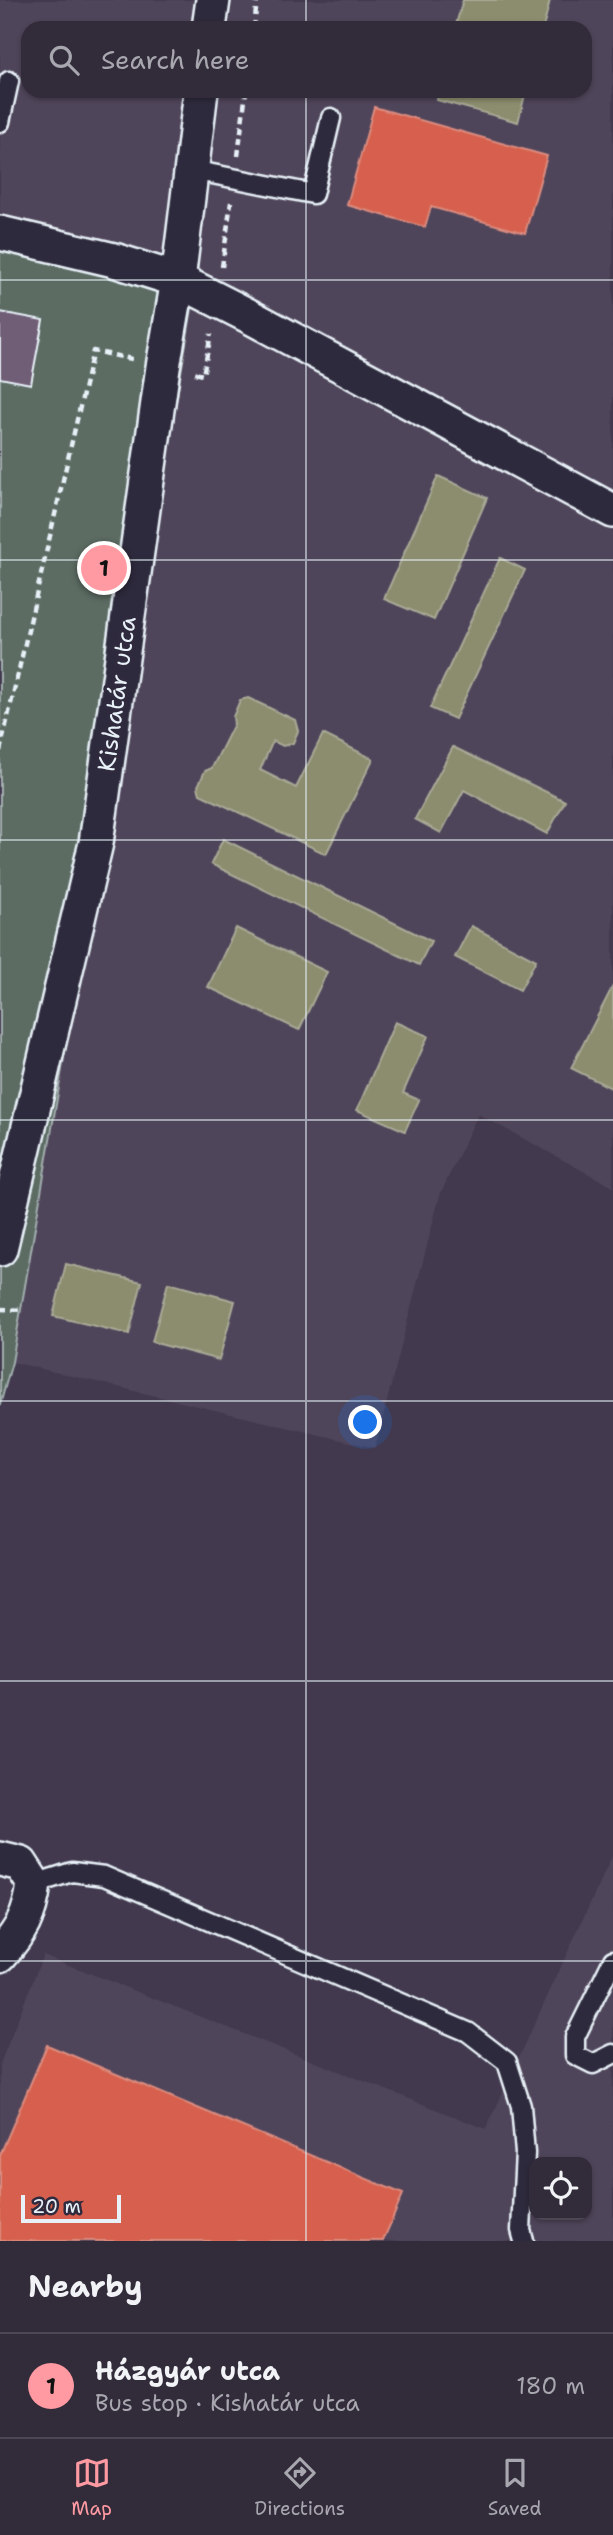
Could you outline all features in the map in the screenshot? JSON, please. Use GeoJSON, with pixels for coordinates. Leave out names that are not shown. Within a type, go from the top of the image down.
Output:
{"type":"FeatureCollection","features":[{"type":"Feature","properties":{"kind":"street"},"geometry":{"type":"LineString","coordinates":[[210,21],[212,0]]}},
{"type":"Feature","properties":{"kind":"street","name":"Kishatár utca"},"geometry":{"type":"LineString","coordinates":[[0,1249],[96,843],[163,367],[178,280],[200,98]]}},
{"type":"Feature","properties":{"kind":"street"},"geometry":{"type":"LineString","coordinates":[[0,233],[114,260],[178,280],[613,511]]}},
{"type":"Feature","properties":{"kind":"street"},"geometry":{"type":"LineString","coordinates":[[0,1859],[21,1864],[34,1884],[31,1909],[19,1933],[0,1955]]}},
{"type":"Feature","properties":{"kind":"lane"},"geometry":{"type":"LineString","coordinates":[[0,122],[9,81]]}},
{"type":"Feature","properties":{"kind":"lane"},"geometry":{"type":"LineString","coordinates":[[192,170],[313,194],[331,118]]}},
{"type":"Feature","properties":{"kind":"lane"},"geometry":{"type":"LineString","coordinates":[[34,1884],[72,1872],[104,1876],[468,2032],[507,2062],[521,2106],[526,2153],[521,2230],[524,2241]]}},
{"type":"Feature","properties":{"kind":"lane"},"geometry":{"type":"LineString","coordinates":[[613,1960],[575,2037],[575,2055],[593,2064],[613,2054]]}},
{"type":"Feature","properties":{"kind":"path"},"geometry":{"type":"LineString","coordinates":[[255,21],[257,0]]}},
{"type":"Feature","properties":{"kind":"path"},"geometry":{"type":"LineString","coordinates":[[0,751],[93,351],[127,357]]}},
{"type":"Feature","properties":{"kind":"path"},"geometry":{"type":"LineString","coordinates":[[0,1309],[24,1310]]}},
{"type":"Feature","properties":{"kind":"shaded area"},"geometry":{"type":"Polygon","coordinates":[[[0,0],[213,0],[210,21],[21,21],[21,98],[200,98],[178,280],[0,235],[0,0]]]}},
{"type":"Feature","properties":{"kind":"shaded area"},"geometry":{"type":"Polygon","coordinates":[[[233,0],[613,0],[613,1187],[478,1114],[440,1195],[375,1448],[12,1362],[197,279],[220,98],[592,98],[592,21],[230,21],[233,0]]]}},
{"type":"Feature","properties":{"kind":"shaded area"},"geometry":{"type":"Polygon","coordinates":[[[613,1854],[613,2241],[0,2241],[0,2064],[43,1955],[486,2129],[613,1854]]]}},
{"type":"Feature","properties":{"kind":"green space"},"geometry":{"type":"Polygon","coordinates":[[[0,240],[197,279],[12,1362],[0,1405],[0,240]]]}},
{"type":"Feature","properties":{"kind":"building: Shops"},"geometry":{"type":"Polygon","coordinates":[[[374,107],[547,156],[525,233],[431,207],[425,227],[347,205],[374,107]]]}},
{"type":"Feature","properties":{"kind":"building: Shops"},"geometry":{"type":"Polygon","coordinates":[[[47,2045],[403,2194],[383,2241],[0,2241],[0,2155],[47,2045]]]}},
{"type":"Feature","properties":{"kind":"building: Industry"},"geometry":{"type":"Polygon","coordinates":[[[463,0],[550,0],[545,21],[457,21],[463,0]]]}},
{"type":"Feature","properties":{"kind":"building: Industry"},"geometry":{"type":"Polygon","coordinates":[[[437,98],[524,98],[518,122],[437,98]]]}},
{"type":"Feature","properties":{"kind":"building: Industry"},"geometry":{"type":"Polygon","coordinates":[[[438,476],[487,498],[434,620],[384,599],[438,476]]]}},
{"type":"Feature","properties":{"kind":"building: Industry"},"geometry":{"type":"Polygon","coordinates":[[[500,558],[525,570],[455,719],[430,708],[500,558]]]}},
{"type":"Feature","properties":{"kind":"building: Industry"},"geometry":{"type":"Polygon","coordinates":[[[248,698],[295,720],[298,731],[293,743],[283,746],[273,741],[260,770],[296,788],[323,734],[373,759],[326,854],[200,794],[198,786],[205,771],[212,768],[234,724],[233,717],[240,700],[248,698]]]}},
{"type":"Feature","properties":{"kind":"building: Industry"},"geometry":{"type":"Polygon","coordinates":[[[453,747],[565,801],[547,834],[464,790],[441,833],[415,819],[453,747]]]}},
{"type":"Feature","properties":{"kind":"building: Industry"},"geometry":{"type":"Polygon","coordinates":[[[223,839],[431,941],[419,965],[211,864],[223,839]]]}},
{"type":"Feature","properties":{"kind":"building: Industry"},"geometry":{"type":"Polygon","coordinates":[[[471,926],[536,960],[520,990],[455,957],[471,926]]]}},
{"type":"Feature","properties":{"kind":"building: Industry"},"geometry":{"type":"Polygon","coordinates":[[[236,928],[327,972],[299,1030],[208,987],[236,928]]]}},
{"type":"Feature","properties":{"kind":"building: Industry"},"geometry":{"type":"Polygon","coordinates":[[[613,986],[613,1089],[571,1068],[613,986]]]}},
{"type":"Feature","properties":{"kind":"building: Industry"},"geometry":{"type":"Polygon","coordinates":[[[395,1022],[428,1036],[403,1093],[419,1100],[405,1131],[357,1110],[395,1022]]]}},
{"type":"Feature","properties":{"kind":"building: Industry"},"geometry":{"type":"Polygon","coordinates":[[[66,1264],[142,1282],[129,1334],[53,1316],[66,1264]]]}},
{"type":"Feature","properties":{"kind":"building: Industry"},"geometry":{"type":"Polygon","coordinates":[[[168,1283],[235,1301],[219,1360],[152,1342],[168,1283]]]}},
{"type":"Feature","properties":{"kind":"building: Other"},"geometry":{"type":"Polygon","coordinates":[[[0,312],[43,320],[31,384],[0,378],[0,312]]]}},
{"type":"Feature","properties":{"kind":"place","name":"Házgyár utca"},"geometry":{"type":"Point","coordinates":[104,568]}}]}
